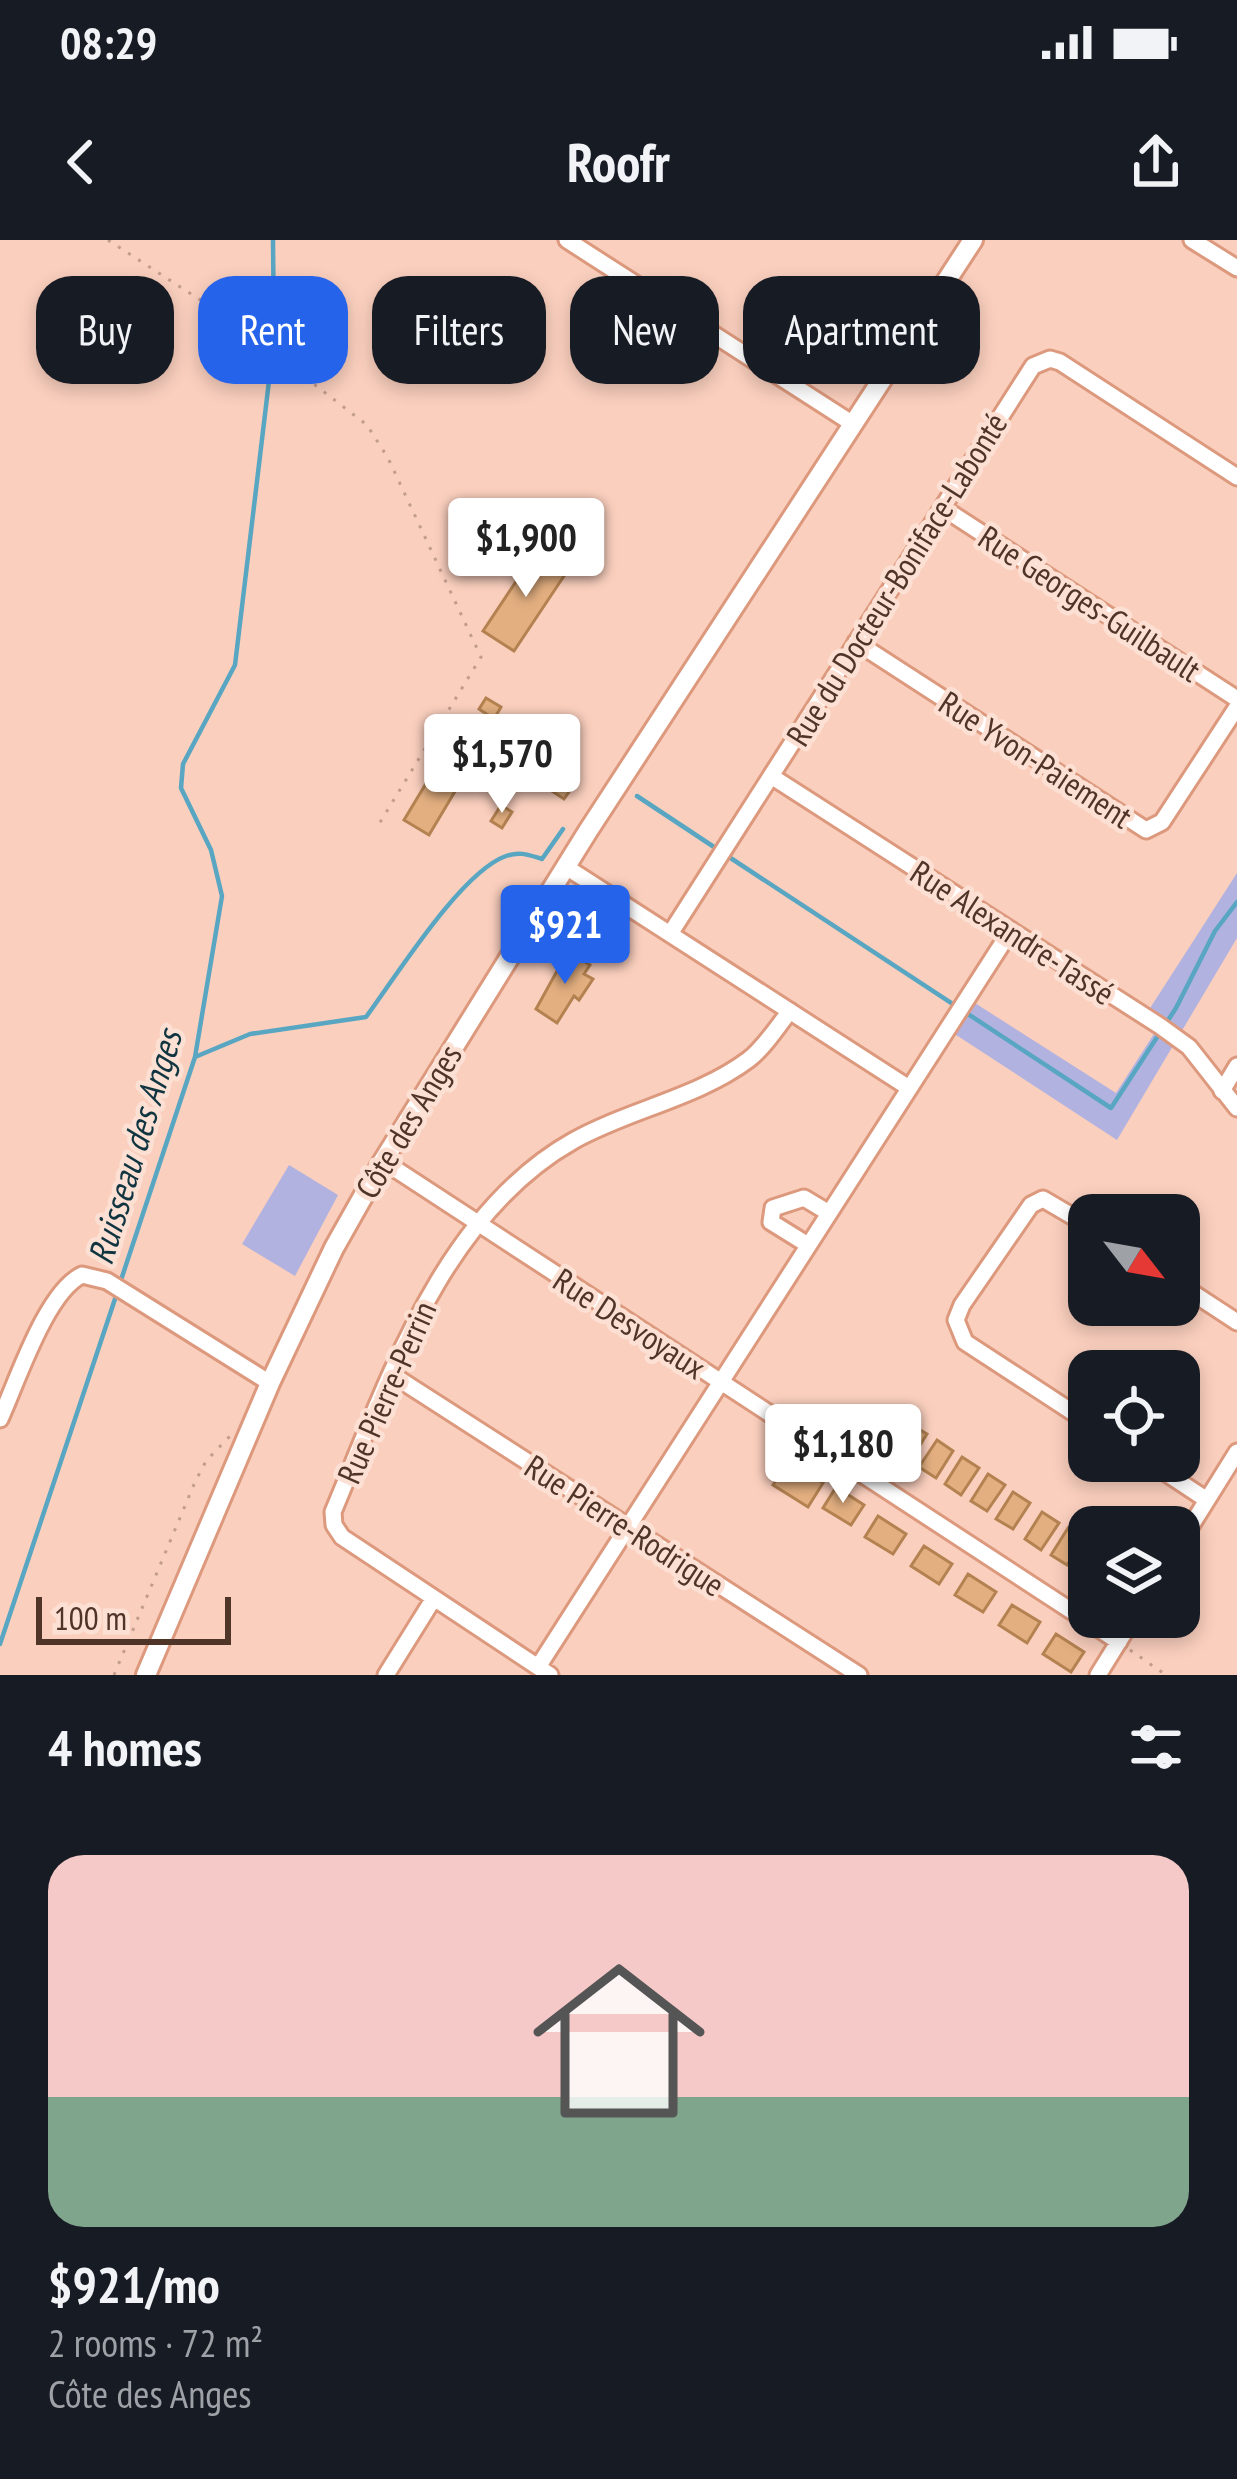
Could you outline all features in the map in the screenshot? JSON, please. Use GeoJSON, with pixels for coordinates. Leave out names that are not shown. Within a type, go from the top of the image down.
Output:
{"type":"FeatureCollection","features":[{"type":"Feature","properties":{"kind":"street"},"geometry":{"type":"LineString","coordinates":[[567,240],[853,424]]}},
{"type":"Feature","properties":{"kind":"street"},"geometry":{"type":"LineString","coordinates":[[594,257],[605,240]]}},
{"type":"Feature","properties":{"kind":"street","name":"Côte des Anges"},"geometry":{"type":"LineString","coordinates":[[146,1675],[270,1383],[334,1248],[382,1161],[566,867],[973,240]]}},
{"type":"Feature","properties":{"kind":"street"},"geometry":{"type":"LineString","coordinates":[[1192,240],[1237,268]]}},
{"type":"Feature","properties":{"kind":"street","name":"Rue du Docteur-Boniface-Labonté"},"geometry":{"type":"LineString","coordinates":[[670,934],[1025,375],[1050,358],[1237,477]]}},
{"type":"Feature","properties":{"kind":"street","name":"Rue Georges-Guilbault"},"geometry":{"type":"LineString","coordinates":[[943,508],[1237,703]]}},
{"type":"Feature","properties":{"kind":"street","name":"Rue Yvon-Paiement"},"geometry":{"type":"LineString","coordinates":[[856,642],[1146,830],[1162,822],[1237,703]]}},
{"type":"Feature","properties":{"kind":"street","name":"Rue Alexandre-Tassé"},"geometry":{"type":"LineString","coordinates":[[771,776],[1189,1047],[1237,1108]]}},
{"type":"Feature","properties":{"kind":"street"},"geometry":{"type":"LineString","coordinates":[[566,867],[909,1088]]}},
{"type":"Feature","properties":{"kind":"street"},"geometry":{"type":"LineString","coordinates":[[544,1671],[628,1526],[1011,930]]}},
{"type":"Feature","properties":{"kind":"street","name":"Rue Pierre-Perrin"},"geometry":{"type":"LineString","coordinates":[[544,1671],[342,1537],[333,1512],[424,1304],[476,1222],[573,1141],[751,1058],[790,1011]]}},
{"type":"Feature","properties":{"kind":"street"},"geometry":{"type":"LineString","coordinates":[[1222,1091],[1237,1066]]}},
{"type":"Feature","properties":{"kind":"street","name":"Rue Desvoyaux"},"geometry":{"type":"LineString","coordinates":[[382,1161],[1118,1642]]}},
{"type":"Feature","properties":{"kind":"street"},"geometry":{"type":"LineString","coordinates":[[808,1245],[771,1222],[773,1208],[803,1198],[829,1214]]}},
{"type":"Feature","properties":{"kind":"street"},"geometry":{"type":"LineString","coordinates":[[1068,1214],[1043,1199],[1030,1204],[956,1320],[964,1342],[1068,1409]]}},
{"type":"Feature","properties":{"kind":"street"},"geometry":{"type":"LineString","coordinates":[[0,1419],[40,1329],[65,1286],[82,1275],[107,1281],[270,1383]]}},
{"type":"Feature","properties":{"kind":"street"},"geometry":{"type":"LineString","coordinates":[[1200,1298],[1237,1322]]}},
{"type":"Feature","properties":{"kind":"street","name":"Rue Pierre-Rodrigue"},"geometry":{"type":"LineString","coordinates":[[391,1374],[859,1675]]}},
{"type":"Feature","properties":{"kind":"street"},"geometry":{"type":"LineString","coordinates":[[1200,1511],[1237,1452]]}},
{"type":"Feature","properties":{"kind":"street"},"geometry":{"type":"LineString","coordinates":[[1180,1482],[1207,1500]]}},
{"type":"Feature","properties":{"kind":"street"},"geometry":{"type":"LineString","coordinates":[[386,1675],[434,1598]]}},
{"type":"Feature","properties":{"kind":"street"},"geometry":{"type":"LineString","coordinates":[[1098,1675],[1121,1638]]}},
{"type":"Feature","properties":{"kind":"path"},"geometry":{"type":"LineString","coordinates":[[108,240],[228,318],[367,424],[388,458],[481,657],[376,830]]}},
{"type":"Feature","properties":{"kind":"path"},"geometry":{"type":"LineString","coordinates":[[1118,1642],[1166,1675]]}},
{"type":"Feature","properties":{"kind":"shaded area"},"geometry":{"type":"Polygon","coordinates":[[[1237,873],[1237,938],[1117,1140],[947,1029],[967,998],[1116,1093],[1159,1026],[1145,1016],[1237,873]]]}},
{"type":"Feature","properties":{"kind":"shaded area"},"geometry":{"type":"Polygon","coordinates":[[[289,1165],[338,1195],[295,1276],[242,1244],[289,1165]]]}},
{"type":"Feature","properties":{"kind":"building"},"geometry":{"type":"Polygon","coordinates":[[[537,550],[568,570],[514,651],[483,631],[537,550]]]}},
{"type":"Feature","properties":{"kind":"building"},"geometry":{"type":"Polygon","coordinates":[[[486,698],[501,707],[494,719],[479,709],[486,698]]]}},
{"type":"Feature","properties":{"kind":"building"},"geometry":{"type":"Polygon","coordinates":[[[445,752],[459,761],[452,772],[463,778],[429,835],[404,820],[445,752]]]}},
{"type":"Feature","properties":{"kind":"building"},"geometry":{"type":"Polygon","coordinates":[[[564,769],[578,779],[564,799],[543,785],[551,774],[558,779],[564,769]]]}},
{"type":"Feature","properties":{"kind":"building"},"geometry":{"type":"Polygon","coordinates":[[[501,805],[512,812],[502,828],[491,821],[501,805]]]}},
{"type":"Feature","properties":{"kind":"building"},"geometry":{"type":"Polygon","coordinates":[[[568,951],[590,965],[584,974],[593,979],[579,1000],[574,996],[557,1023],[536,1009],[568,951]]]}},
{"type":"Feature","properties":{"kind":"building"},"geometry":{"type":"Polygon","coordinates":[[[910,1424],[927,1434],[910,1461],[893,1450],[910,1424]]]}},
{"type":"Feature","properties":{"kind":"building"},"geometry":{"type":"Polygon","coordinates":[[[937,1440],[953,1451],[936,1478],[919,1467],[937,1440]]]}},
{"type":"Feature","properties":{"kind":"building"},"geometry":{"type":"Polygon","coordinates":[[[962,1457],[979,1468],[961,1495],[945,1484],[962,1457]]]}},
{"type":"Feature","properties":{"kind":"building"},"geometry":{"type":"Polygon","coordinates":[[[788,1461],[823,1483],[808,1507],[773,1485],[788,1461]]]}},
{"type":"Feature","properties":{"kind":"building"},"geometry":{"type":"Polygon","coordinates":[[[988,1474],[1005,1485],[987,1511],[971,1501],[988,1474]]]}},
{"type":"Feature","properties":{"kind":"building"},"geometry":{"type":"Polygon","coordinates":[[[836,1487],[864,1505],[851,1525],[823,1508],[836,1487]]]}},
{"type":"Feature","properties":{"kind":"building"},"geometry":{"type":"Polygon","coordinates":[[[1013,1492],[1030,1503],[1013,1529],[996,1519],[1013,1492]]]}},
{"type":"Feature","properties":{"kind":"building"},"geometry":{"type":"Polygon","coordinates":[[[1042,1512],[1059,1523],[1041,1550],[1025,1539],[1042,1512]]]}},
{"type":"Feature","properties":{"kind":"building"},"geometry":{"type":"Polygon","coordinates":[[[878,1516],[906,1534],[893,1554],[865,1537],[878,1516]]]}},
{"type":"Feature","properties":{"kind":"building"},"geometry":{"type":"Polygon","coordinates":[[[1068,1528],[1068,1563],[1051,1555],[1068,1528]]]}},
{"type":"Feature","properties":{"kind":"building"},"geometry":{"type":"Polygon","coordinates":[[[924,1546],[952,1564],[939,1584],[911,1566],[924,1546]]]}},
{"type":"Feature","properties":{"kind":"building"},"geometry":{"type":"Polygon","coordinates":[[[968,1574],[996,1592],[983,1612],[955,1595],[968,1574]]]}},
{"type":"Feature","properties":{"kind":"building"},"geometry":{"type":"Polygon","coordinates":[[[1012,1605],[1040,1622],[1027,1643],[999,1625],[1012,1605]]]}},
{"type":"Feature","properties":{"kind":"building"},"geometry":{"type":"Polygon","coordinates":[[[1056,1634],[1084,1652],[1071,1672],[1043,1654],[1056,1634]]]}},
{"type":"Feature","properties":{"kind":"waterway","name":"Ruisseau des Anges"},"geometry":{"type":"LineString","coordinates":[[120,1283],[195,1057],[222,896],[211,850],[181,788],[183,764],[235,665],[274,339],[273,240]]}},
{"type":"Feature","properties":{"kind":"waterway"},"geometry":{"type":"LineString","coordinates":[[637,796],[717,849]]}},
{"type":"Feature","properties":{"kind":"waterway"},"geometry":{"type":"LineString","coordinates":[[195,1057],[250,1034],[366,1017],[470,882],[506,856],[542,859],[563,829]]}},
{"type":"Feature","properties":{"kind":"waterway"},"geometry":{"type":"LineString","coordinates":[[726,855],[1111,1108],[1176,1008],[1215,931],[1237,902]]}},
{"type":"Feature","properties":{"kind":"waterway","name":"Ruisseau des Anges"},"geometry":{"type":"LineString","coordinates":[[0,1644],[117,1293]]}}]}
